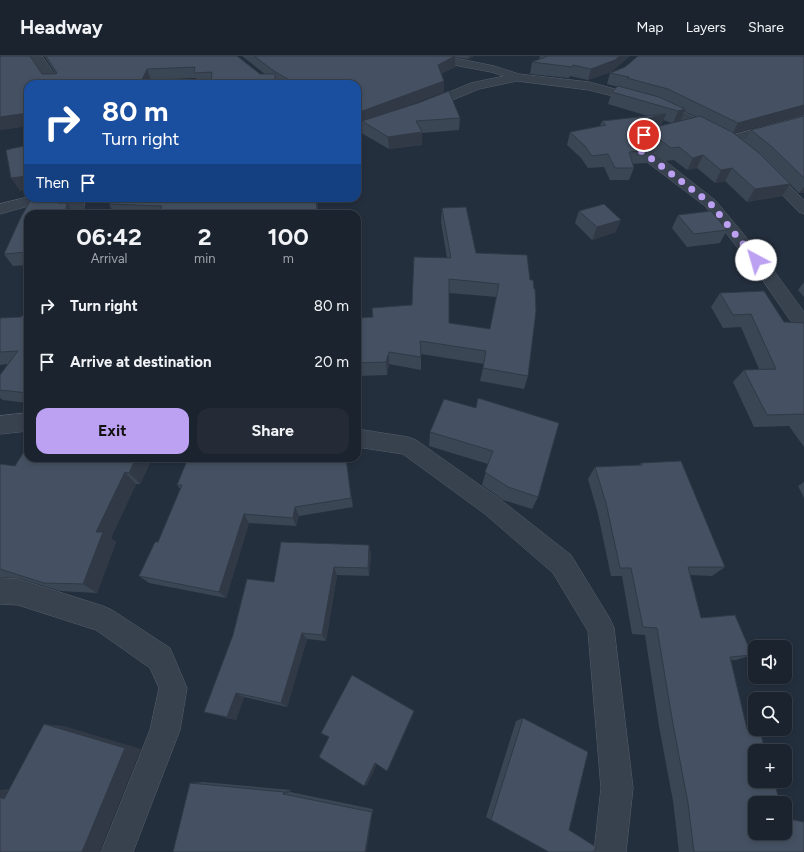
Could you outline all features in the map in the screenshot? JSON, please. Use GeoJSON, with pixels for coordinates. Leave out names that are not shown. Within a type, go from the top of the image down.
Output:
{"type":"FeatureCollection","features":[{"type":"Feature","properties":{"kind":"street"},"geometry":{"type":"LineString","coordinates":[[36,56],[52,80]]}},
{"type":"Feature","properties":{"kind":"street"},"geometry":{"type":"LineString","coordinates":[[422,56],[494,69],[517,77],[589,86],[659,105],[730,140],[742,149]]}},
{"type":"Feature","properties":{"kind":"street"},"geometry":{"type":"LineString","coordinates":[[494,69],[500,56]]}},
{"type":"Feature","properties":{"kind":"street"},"geometry":{"type":"LineString","coordinates":[[413,111],[475,86],[517,77]]}},
{"type":"Feature","properties":{"kind":"street"},"geometry":{"type":"LineString","coordinates":[[589,86],[609,78]]}},
{"type":"Feature","properties":{"kind":"street"},"geometry":{"type":"LineString","coordinates":[[361,129],[399,116]]}},
{"type":"Feature","properties":{"kind":"street"},"geometry":{"type":"LineString","coordinates":[[730,140],[804,120]]}},
{"type":"Feature","properties":{"kind":"street"},"geometry":{"type":"LineString","coordinates":[[696,123],[635,138],[635,144],[640,150],[710,203],[765,271],[804,325]]}},
{"type":"Feature","properties":{"kind":"street"},"geometry":{"type":"LineString","coordinates":[[753,158],[804,209]]}},
{"type":"Feature","properties":{"kind":"street"},"geometry":{"type":"LineString","coordinates":[[0,209],[26,202]]}},
{"type":"Feature","properties":{"kind":"street"},"geometry":{"type":"LineString","coordinates":[[0,425],[24,422]]}},
{"type":"Feature","properties":{"kind":"street"},"geometry":{"type":"LineString","coordinates":[[361,439],[408,446],[493,507],[562,564],[601,628],[617,788],[610,852]]}},
{"type":"Feature","properties":{"kind":"street"},"geometry":{"type":"LineString","coordinates":[[0,591],[18,592],[103,619],[160,658],[173,688],[165,730],[118,852]]}},
{"type":"Feature","properties":{"kind":"building"},"geometry":{"type":"Polygon","coordinates":[[[0,56],[30,56],[42,74],[55,74],[57,73],[46,56],[237,56],[260,74],[275,74],[275,80],[211,80],[212,72],[194,73],[195,67],[147,69],[142,80],[24,80],[24,114],[0,117],[0,56]]]}},
{"type":"Feature","properties":{"kind":"building"},"geometry":{"type":"Polygon","coordinates":[[[254,56],[455,56],[438,65],[444,81],[361,112],[361,80],[289,80],[254,56]]]}},
{"type":"Feature","properties":{"kind":"building"},"geometry":{"type":"Polygon","coordinates":[[[548,56],[620,56],[615,60],[591,69],[573,65],[572,67],[532,62],[548,56]]]}},
{"type":"Feature","properties":{"kind":"building"},"geometry":{"type":"Polygon","coordinates":[[[638,56],[804,56],[804,105],[738,123],[668,89],[610,73],[625,67],[638,56]]]}},
{"type":"Feature","properties":{"kind":"building"},"geometry":{"type":"Polygon","coordinates":[[[618,86],[659,97],[685,109],[678,111],[612,92],[618,86]]]}},
{"type":"Feature","properties":{"kind":"building"},"geometry":{"type":"Polygon","coordinates":[[[449,91],[460,118],[416,121],[422,132],[388,137],[362,121],[418,103],[449,91]]]}},
{"type":"Feature","properties":{"kind":"building"},"geometry":{"type":"Polygon","coordinates":[[[666,114],[633,122],[631,128],[634,135],[639,142],[651,150],[629,152],[634,168],[615,168],[608,154],[592,156],[585,146],[570,132],[606,125],[602,121],[666,114]]]}},
{"type":"Feature","properties":{"kind":"building"},"geometry":{"type":"Polygon","coordinates":[[[700,116],[732,132],[759,153],[790,184],[755,189],[732,168],[721,170],[703,155],[693,158],[679,147],[671,148],[648,129],[700,116]]]}},
{"type":"Feature","properties":{"kind":"building"},"geometry":{"type":"Polygon","coordinates":[[[804,116],[804,178],[771,146],[751,130],[804,116]]]}},
{"type":"Feature","properties":{"kind":"building"},"geometry":{"type":"Polygon","coordinates":[[[24,146],[24,176],[11,178],[6,150],[24,146]]]}},
{"type":"Feature","properties":{"kind":"building"},"geometry":{"type":"Polygon","coordinates":[[[30,202],[67,203],[66,210],[25,210],[30,202]]]}},
{"type":"Feature","properties":{"kind":"building"},"geometry":{"type":"Polygon","coordinates":[[[110,202],[316,202],[317,210],[160,210],[162,206],[109,204],[110,202]]]}},
{"type":"Feature","properties":{"kind":"building"},"geometry":{"type":"Polygon","coordinates":[[[604,204],[621,220],[597,227],[579,211],[604,204]]]}},
{"type":"Feature","properties":{"kind":"building"},"geometry":{"type":"Polygon","coordinates":[[[466,207],[476,253],[527,255],[530,280],[533,280],[535,289],[536,311],[528,376],[483,368],[486,351],[420,341],[421,357],[389,352],[386,362],[361,363],[361,318],[373,317],[372,308],[412,305],[414,257],[451,258],[442,208],[466,207]],[[449,279],[449,323],[490,329],[499,284],[449,279]]]}},
{"type":"Feature","properties":{"kind":"building"},"geometry":{"type":"Polygon","coordinates":[[[711,211],[727,230],[694,234],[678,215],[711,211]]]}},
{"type":"Feature","properties":{"kind":"building"},"geometry":{"type":"Polygon","coordinates":[[[24,212],[24,252],[4,254],[24,212]]]}},
{"type":"Feature","properties":{"kind":"building"},"geometry":{"type":"Polygon","coordinates":[[[764,291],[784,322],[804,323],[804,415],[767,415],[744,370],[776,369],[751,314],[733,315],[720,293],[764,291]]]}},
{"type":"Feature","properties":{"kind":"building"},"geometry":{"type":"Polygon","coordinates":[[[24,314],[24,393],[0,390],[0,375],[18,351],[0,352],[0,318],[21,317],[24,314]]]}},
{"type":"Feature","properties":{"kind":"building"},"geometry":{"type":"Polygon","coordinates":[[[478,398],[559,423],[538,497],[508,487],[485,472],[493,451],[430,432],[444,399],[476,408],[478,398]]]}},
{"type":"Feature","properties":{"kind":"building"},"geometry":{"type":"Polygon","coordinates":[[[24,451],[24,462],[134,462],[129,473],[125,472],[96,532],[103,532],[83,584],[44,583],[0,569],[0,464],[15,466],[24,451]]]}},
{"type":"Feature","properties":{"kind":"building"},"geometry":{"type":"Polygon","coordinates":[[[681,461],[725,567],[688,567],[701,618],[735,615],[748,646],[748,655],[730,657],[748,729],[748,736],[761,736],[763,744],[748,744],[748,788],[776,788],[778,796],[748,796],[748,840],[792,840],[792,819],[804,822],[804,852],[694,852],[688,803],[657,628],[643,627],[631,568],[620,568],[606,503],[595,467],[642,465],[641,463],[681,461]]]}},
{"type":"Feature","properties":{"kind":"building"},"geometry":{"type":"Polygon","coordinates":[[[186,462],[346,462],[351,498],[295,507],[293,518],[244,514],[219,592],[139,576],[155,542],[158,542],[182,485],[177,485],[186,462]]]}},
{"type":"Feature","properties":{"kind":"building"},"geometry":{"type":"Polygon","coordinates":[[[281,542],[369,545],[368,568],[334,567],[322,635],[302,633],[281,703],[236,693],[227,717],[204,712],[233,635],[247,579],[274,582],[281,542]]]}},
{"type":"Feature","properties":{"kind":"building"},"geometry":{"type":"Polygon","coordinates":[[[352,675],[414,711],[387,771],[375,763],[364,786],[319,757],[329,737],[321,733],[352,675]]]}},
{"type":"Feature","properties":{"kind":"building"},"geometry":{"type":"Polygon","coordinates":[[[523,718],[588,752],[569,830],[596,847],[594,852],[549,852],[491,820],[523,718]]]}},
{"type":"Feature","properties":{"kind":"building"},"geometry":{"type":"Polygon","coordinates":[[[44,724],[125,748],[82,852],[0,852],[0,797],[4,799],[44,724]]]}},
{"type":"Feature","properties":{"kind":"building"},"geometry":{"type":"Polygon","coordinates":[[[190,783],[284,792],[283,794],[372,812],[365,852],[173,852],[190,783]]]}},
{"type":"Feature","properties":{"kind":"route"},"geometry":{"type":"LineString","coordinates":[[644,135],[635,138],[635,144],[640,150],[710,203],[756,260]]}}]}
